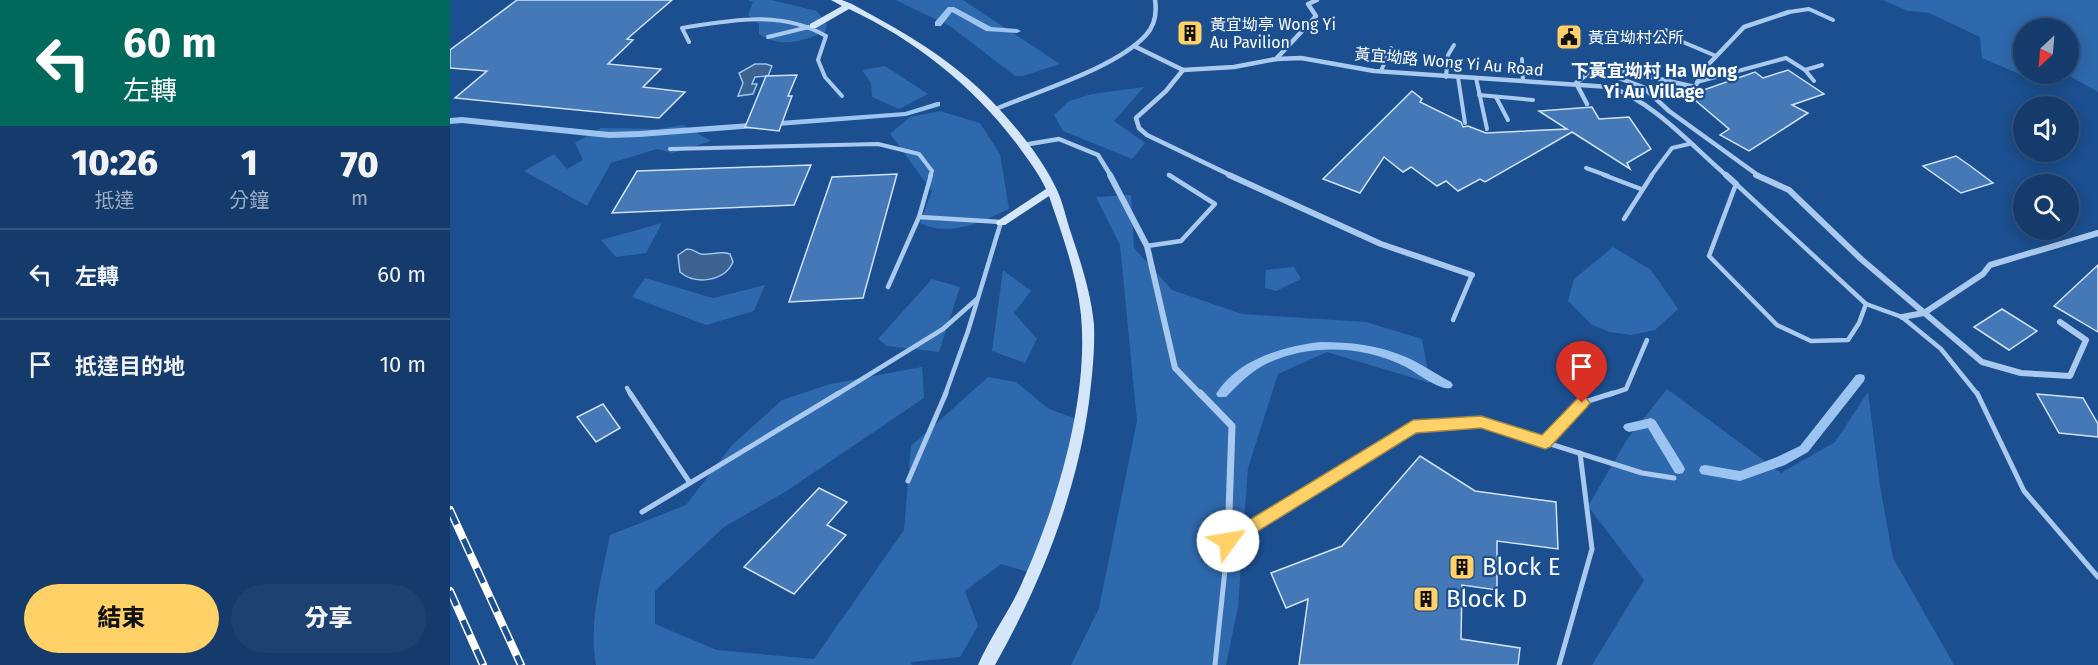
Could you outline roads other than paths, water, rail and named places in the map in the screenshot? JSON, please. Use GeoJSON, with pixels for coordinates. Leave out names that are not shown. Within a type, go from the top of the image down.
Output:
{"type":"FeatureCollection","features":[{"type":"Feature","properties":{"kind":"main road"},"geometry":{"type":"LineString","coordinates":[[835,0],[899,31],[929,50],[996,109],[1052,190],[1078,268],[1088,338],[1084,386],[1073,453],[1047,542],[1008,629],[986,665]]}},
{"type":"Feature","properties":{"kind":"main road"},"geometry":{"type":"LineString","coordinates":[[813,26],[849,6]]}},
{"type":"Feature","properties":{"kind":"main road"},"geometry":{"type":"LineString","coordinates":[[1001,222],[1052,190]]}},
{"type":"Feature","properties":{"kind":"street"},"geometry":{"type":"LineString","coordinates":[[996,109],[1112,59],[1134,46],[1152,26],[1157,8],[1155,0]]}},
{"type":"Feature","properties":{"kind":"street"},"geometry":{"type":"LineString","coordinates":[[1276,59],[1316,16],[1308,4],[1317,0]]}},
{"type":"Feature","properties":{"kind":"street"},"geometry":{"type":"LineString","coordinates":[[1587,104],[1576,83],[1586,75],[1605,67],[1695,87],[1705,68],[1744,27],[1789,12]]}},
{"type":"Feature","properties":{"kind":"street","name":"黃宜坳路 Wong Yi Au Road"},"geometry":{"type":"LineString","coordinates":[[1134,46],[1183,70],[1234,67],[1276,59],[1301,58],[1382,71],[1610,87],[1630,94],[1649,108],[1736,184]]}},
{"type":"Feature","properties":{"kind":"street"},"geometry":{"type":"LineString","coordinates":[[1183,70],[1166,91],[1136,118],[1139,128],[1147,135],[1381,244],[1472,275]]}},
{"type":"Feature","properties":{"kind":"street"},"geometry":{"type":"LineString","coordinates":[[1586,75],[1616,77],[1643,87],[1669,111],[1754,174],[1789,190],[1861,259],[1982,362],[2021,373],[2070,376],[2086,340],[2060,322]]}},
{"type":"Feature","properties":{"kind":"street"},"geometry":{"type":"LineString","coordinates":[[1023,145],[1059,139],[1098,155],[1122,195],[1147,246],[1175,368],[1232,426],[1228,541]]}},
{"type":"Feature","properties":{"kind":"street"},"geometry":{"type":"LineString","coordinates":[[1902,317],[1924,313],[1983,274],[1990,265],[2098,233]]}},
{"type":"Feature","properties":{"kind":"lane"},"geometry":{"type":"LineString","coordinates":[[1789,12],[1809,9],[1833,20]]}},
{"type":"Feature","properties":{"kind":"lane"},"geometry":{"type":"LineString","coordinates":[[689,42],[682,28],[720,22],[772,19],[813,26],[826,36],[818,60],[825,76],[842,96]]}},
{"type":"Feature","properties":{"kind":"lane"},"geometry":{"type":"LineString","coordinates":[[768,37],[813,26]]}},
{"type":"Feature","properties":{"kind":"lane"},"geometry":{"type":"LineString","coordinates":[[1666,30],[1671,37],[1716,56]]}},
{"type":"Feature","properties":{"kind":"lane"},"geometry":{"type":"LineString","coordinates":[[1446,77],[1448,55],[1454,45]]}},
{"type":"Feature","properties":{"kind":"lane"},"geometry":{"type":"LineString","coordinates":[[1382,71],[1383,63],[1391,48]]}},
{"type":"Feature","properties":{"kind":"lane"},"geometry":{"type":"LineString","coordinates":[[1697,82],[1786,58],[1804,70],[1814,81]]}},
{"type":"Feature","properties":{"kind":"lane"},"geometry":{"type":"LineString","coordinates":[[1522,59],[1523,81]]}},
{"type":"Feature","properties":{"kind":"lane"},"geometry":{"type":"LineString","coordinates":[[1804,70],[1822,65]]}},
{"type":"Feature","properties":{"kind":"lane"},"geometry":{"type":"LineString","coordinates":[[1458,77],[1466,123]]}},
{"type":"Feature","properties":{"kind":"lane"},"geometry":{"type":"LineString","coordinates":[[1476,78],[1487,129]]}},
{"type":"Feature","properties":{"kind":"lane"},"geometry":{"type":"LineString","coordinates":[[1479,95],[1533,100]]}},
{"type":"Feature","properties":{"kind":"lane"},"geometry":{"type":"LineString","coordinates":[[1496,97],[1508,120]]}},
{"type":"Feature","properties":{"kind":"lane"},"geometry":{"type":"LineString","coordinates":[[670,149],[878,144],[919,154],[932,171],[919,217],[888,287]]}},
{"type":"Feature","properties":{"kind":"lane"},"geometry":{"type":"LineString","coordinates":[[1624,219],[1641,189],[1672,148],[1689,144]]}},
{"type":"Feature","properties":{"kind":"lane"},"geometry":{"type":"LineString","coordinates":[[1586,168],[1641,189]]}},
{"type":"Feature","properties":{"kind":"lane"},"geometry":{"type":"LineString","coordinates":[[1147,246],[1181,241],[1215,204],[1169,175]]}},
{"type":"Feature","properties":{"kind":"lane"},"geometry":{"type":"LineString","coordinates":[[1866,304],[1848,340],[1811,341],[1777,325],[1709,256],[1736,184],[1866,304],[1902,317],[1941,349],[1979,396],[2024,491],[2098,577]]}},
{"type":"Feature","properties":{"kind":"lane"},"geometry":{"type":"LineString","coordinates":[[908,482],[938,415],[968,331],[1001,222],[919,217]]}},
{"type":"Feature","properties":{"kind":"lane"},"geometry":{"type":"LineString","coordinates":[[1453,320],[1472,275]]}},
{"type":"Feature","properties":{"kind":"lane"},"geometry":{"type":"LineString","coordinates":[[642,512],[914,348],[943,328],[978,298]]}},
{"type":"Feature","properties":{"kind":"lane"},"geometry":{"type":"LineString","coordinates":[[1545,442],[1582,403],[1626,388],[1647,340]]}},
{"type":"Feature","properties":{"kind":"lane"},"geometry":{"type":"LineString","coordinates":[[627,388],[690,483]]}},
{"type":"Feature","properties":{"kind":"lane"},"geometry":{"type":"LineString","coordinates":[[1215,665],[1228,541],[1413,427],[1481,422],[1642,473],[1674,478]]}},
{"type":"Feature","properties":{"kind":"lane"},"geometry":{"type":"LineString","coordinates":[[1559,665],[1592,549],[1580,453]]}},
{"type":"Feature","properties":{"kind":"waterway"},"geometry":{"type":"LineString","coordinates":[[938,24],[951,9],[989,29],[1017,31]]}},
{"type":"Feature","properties":{"kind":"waterway"},"geometry":{"type":"LineString","coordinates":[[450,121],[462,120],[609,135],[640,134],[906,114],[937,104]]}},
{"type":"Feature","properties":{"kind":"waterway"},"geometry":{"type":"LineString","coordinates":[[1222,394],[1242,374],[1259,363],[1278,354],[1320,346],[1363,348],[1383,353],[1402,360],[1447,385]]}},
{"type":"Feature","properties":{"kind":"waterway"},"geometry":{"type":"LineString","coordinates":[[1705,470],[1740,476],[1781,461],[1804,449],[1860,378]]}},
{"type":"Feature","properties":{"kind":"waterway"},"geometry":{"type":"LineString","coordinates":[[1629,427],[1651,423],[1679,469]]}},
{"type":"Feature","properties":{"kind":"railway"},"geometry":{"type":"LineString","coordinates":[[450,510],[521,665]]}},
{"type":"Feature","properties":{"kind":"railway"},"geometry":{"type":"LineString","coordinates":[[450,591],[483,665]]}},
{"type":"Feature","properties":{"kind":"place","name":"黃宜坳亭 Wong Yi Au Pavilion"},"geometry":{"type":"Point","coordinates":[1190,33]}},
{"type":"Feature","properties":{"kind":"place","name":"黃宜坳村公所"},"geometry":{"type":"Point","coordinates":[1569,37]}},
{"type":"Feature","properties":{"kind":"place","name":"Block E"},"geometry":{"type":"Point","coordinates":[1462,567]}},
{"type":"Feature","properties":{"kind":"place","name":"Block D"},"geometry":{"type":"Point","coordinates":[1426,599]}},
{"type":"Feature","properties":{"kind":"district","name":"下黃宜坳村 Ha Wong Yi Au Village"},"geometry":{"type":"Point","coordinates":[1654,82]}}]}
